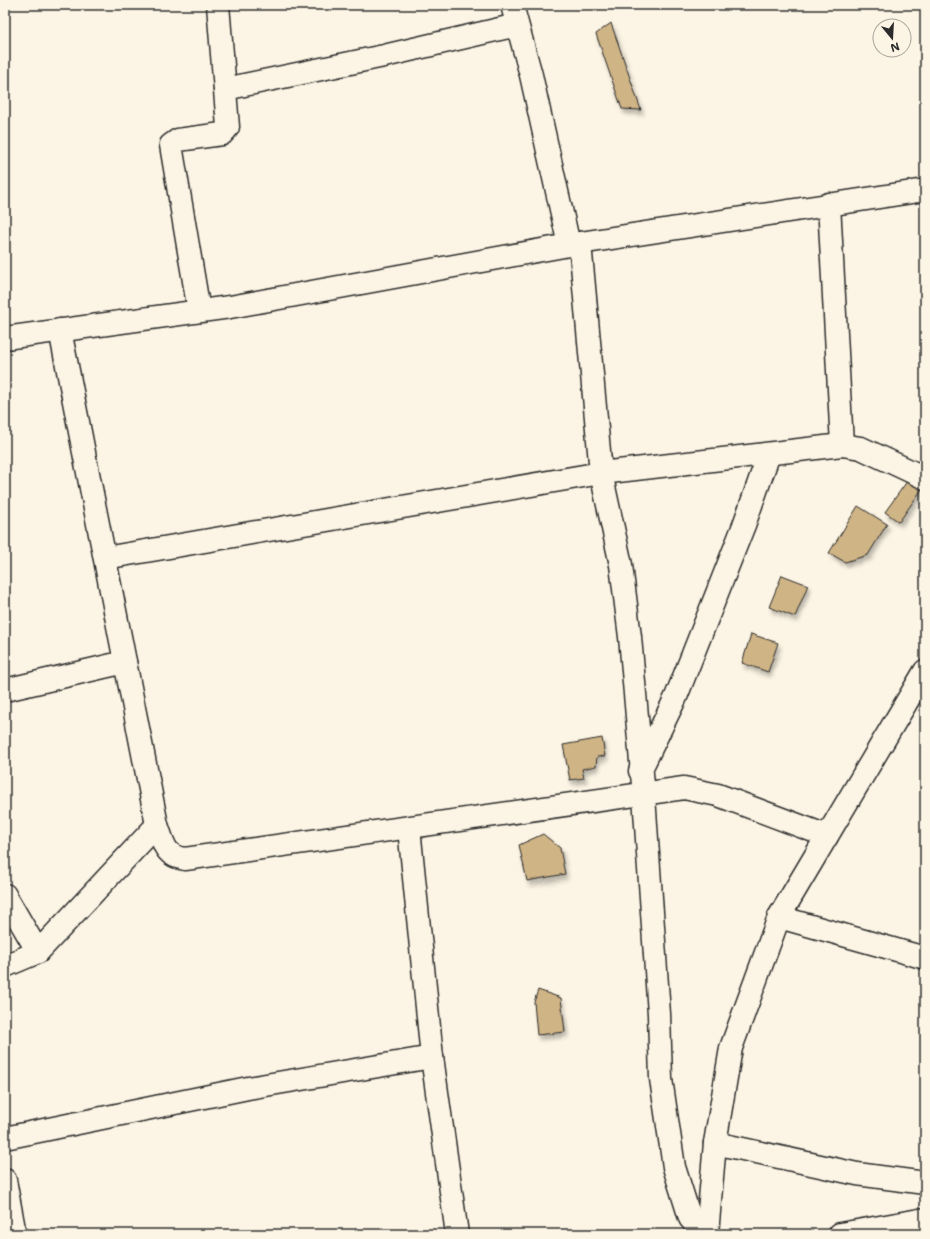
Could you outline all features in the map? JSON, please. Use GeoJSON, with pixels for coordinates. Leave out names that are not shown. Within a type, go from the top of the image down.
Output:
{"type":"FeatureCollection","features":[{"type":"Feature","properties":{"kind":"street"},"geometry":{"type":"LineString","coordinates":[[199,311],[170,145],[178,140],[222,134],[228,127],[218,5]]}},
{"type":"Feature","properties":{"kind":"street"},"geometry":{"type":"LineString","coordinates":[[225,89],[384,56],[515,15],[574,244],[601,473],[621,565],[630,638],[640,772],[644,796],[659,1014],[660,1079],[674,1167],[690,1218],[704,1234]]}},
{"type":"Feature","properties":{"kind":"street"},"geometry":{"type":"LineString","coordinates":[[5,338],[199,311],[574,244],[925,190]]}},
{"type":"Feature","properties":{"kind":"street"},"geometry":{"type":"LineString","coordinates":[[829,204],[842,445]]}},
{"type":"Feature","properties":{"kind":"street"},"geometry":{"type":"LineString","coordinates":[[60,330],[157,825],[167,850],[174,857],[185,859],[644,796],[684,788],[718,795],[827,836]]}},
{"type":"Feature","properties":{"kind":"street"},"geometry":{"type":"LineString","coordinates":[[105,558],[601,473],[842,445],[861,448],[925,478]]}},
{"type":"Feature","properties":{"kind":"street"},"geometry":{"type":"LineString","coordinates":[[640,772],[676,697],[744,525],[769,454]]}},
{"type":"Feature","properties":{"kind":"street"},"geometry":{"type":"LineString","coordinates":[[5,690],[125,662]]}},
{"type":"Feature","properties":{"kind":"street"},"geometry":{"type":"LineString","coordinates":[[707,1234],[715,1143],[731,1048],[779,917],[925,671]]}},
{"type":"Feature","properties":{"kind":"street"},"geometry":{"type":"LineString","coordinates":[[5,966],[38,952],[157,825]]}},
{"type":"Feature","properties":{"kind":"street"},"geometry":{"type":"LineString","coordinates":[[410,828],[432,1057],[457,1234]]}},
{"type":"Feature","properties":{"kind":"street"},"geometry":{"type":"LineString","coordinates":[[5,895],[38,952]]}},
{"type":"Feature","properties":{"kind":"street"},"geometry":{"type":"LineString","coordinates":[[779,917],[925,958]]}},
{"type":"Feature","properties":{"kind":"street"},"geometry":{"type":"LineString","coordinates":[[5,1138],[248,1088],[432,1057]]}},
{"type":"Feature","properties":{"kind":"street"},"geometry":{"type":"LineString","coordinates":[[715,1143],[856,1174],[925,1183]]}},
{"type":"Feature","properties":{"kind":"street"},"geometry":{"type":"LineString","coordinates":[[5,1180],[15,1234]]}},
{"type":"Feature","properties":{"kind":"street"},"geometry":{"type":"LineString","coordinates":[[840,1234],[925,1219]]}},
{"type":"Feature","properties":{"kind":"building"},"geometry":{"type":"Polygon","coordinates":[[[611,23],[641,110],[622,109],[596,34],[611,23]]]}},
{"type":"Feature","properties":{"kind":"building"},"geometry":{"type":"Polygon","coordinates":[[[908,480],[922,489],[899,522],[885,512],[908,480]]]}},
{"type":"Feature","properties":{"kind":"building"},"geometry":{"type":"Polygon","coordinates":[[[858,506],[887,524],[868,555],[845,562],[829,553],[858,506]]]}},
{"type":"Feature","properties":{"kind":"building"},"geometry":{"type":"Polygon","coordinates":[[[782,575],[808,585],[795,617],[769,607],[782,575]]]}},
{"type":"Feature","properties":{"kind":"building"},"geometry":{"type":"Polygon","coordinates":[[[751,634],[778,643],[768,672],[742,663],[751,634]]]}},
{"type":"Feature","properties":{"kind":"building"},"geometry":{"type":"Polygon","coordinates":[[[602,738],[605,756],[597,757],[596,766],[582,769],[584,778],[570,780],[563,745],[602,738]]]}},
{"type":"Feature","properties":{"kind":"building"},"geometry":{"type":"Polygon","coordinates":[[[543,834],[560,848],[565,874],[527,881],[519,845],[543,834]]]}},
{"type":"Feature","properties":{"kind":"building"},"geometry":{"type":"Polygon","coordinates":[[[538,990],[561,998],[565,1032],[537,1035],[534,1002],[538,990]]]}}]}
